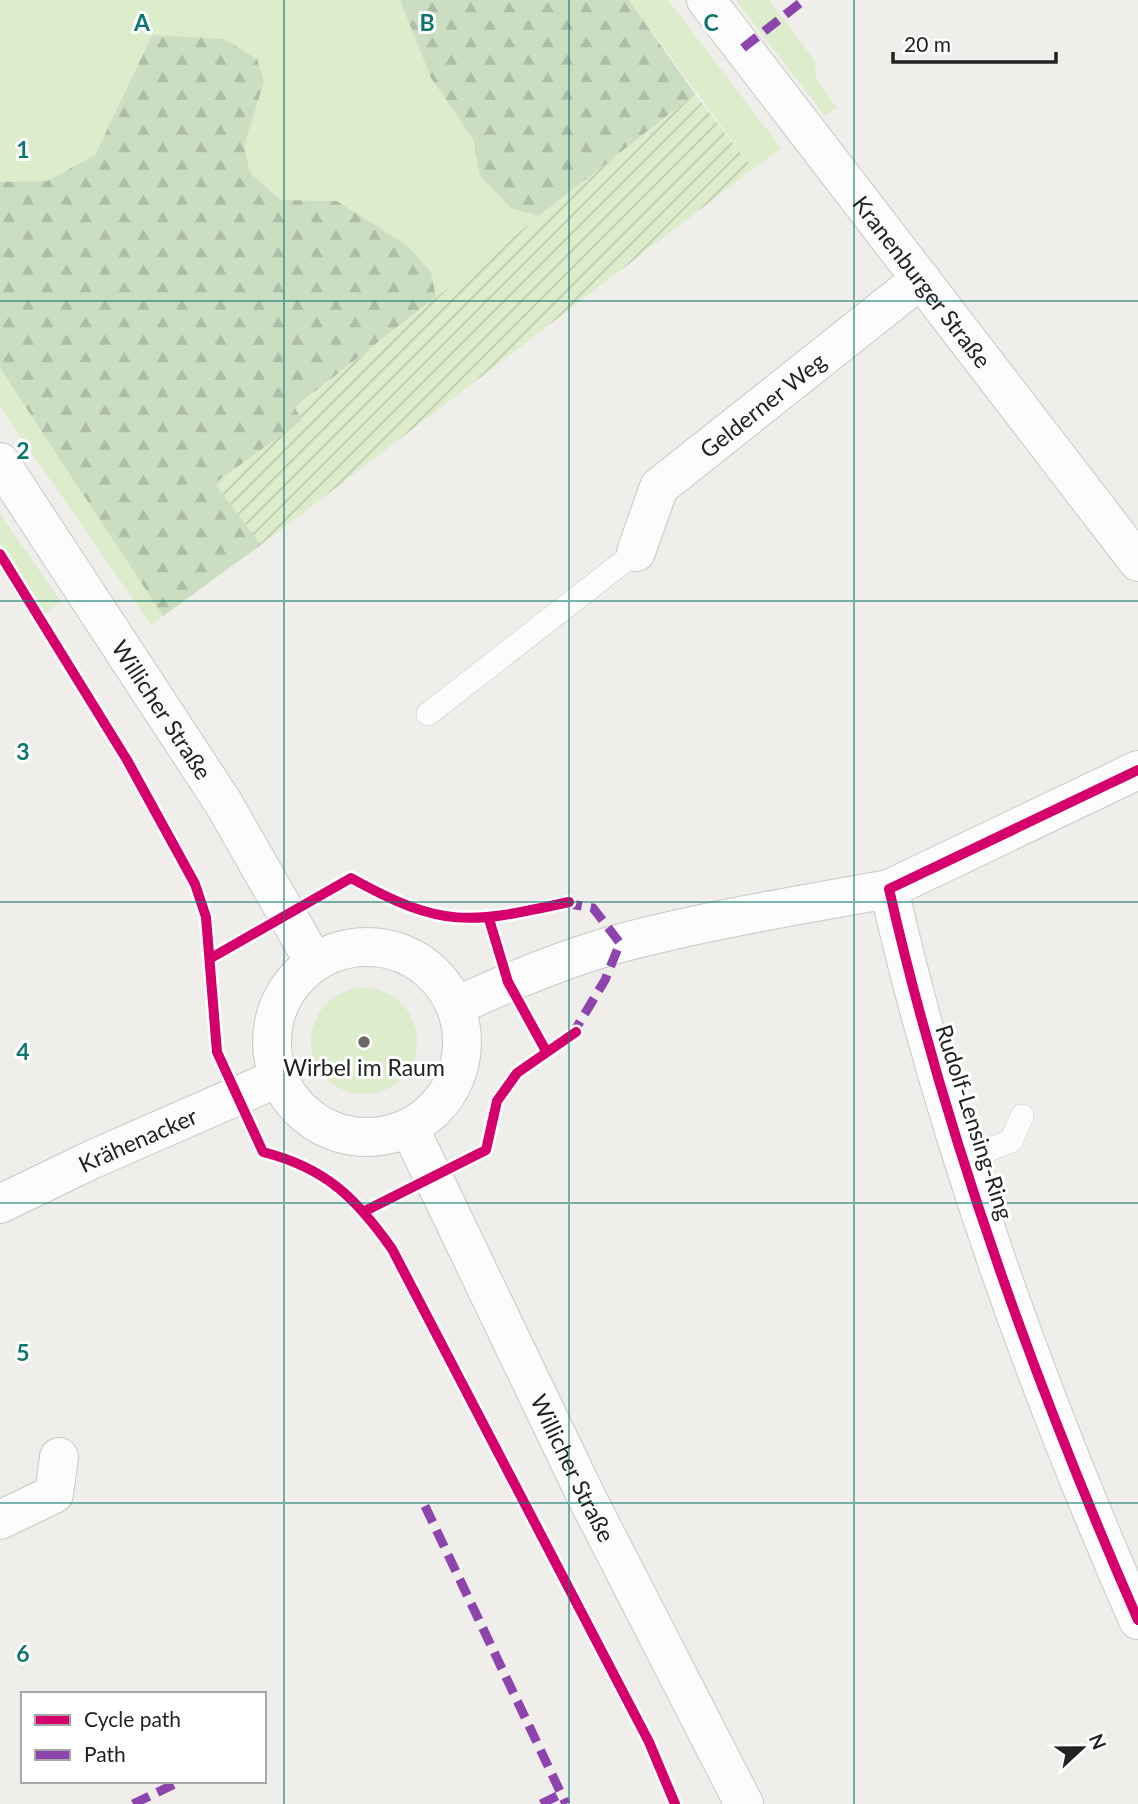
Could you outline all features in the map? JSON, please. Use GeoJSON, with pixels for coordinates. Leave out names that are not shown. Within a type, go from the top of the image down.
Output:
{"type":"FeatureCollection","features":[{"type":"Feature","properties":{"kind":"street","name":"Kranenburger Straße"},"geometry":{"type":"LineString","coordinates":[[706,0],[1138,562]]}},
{"type":"Feature","properties":{"kind":"street","name":"Gelderner Weg"},"geometry":{"type":"LineString","coordinates":[[636,552],[659,487],[921,279]]}},
{"type":"Feature","properties":{"kind":"street","name":"Willicher Straße"},"geometry":{"type":"LineString","coordinates":[[0,461],[224,804],[314,962]]}},
{"type":"Feature","properties":{"kind":"street"},"geometry":{"type":"LineString","coordinates":[[456,1006],[508,982],[621,943],[778,908],[889,889],[1138,770]]}},
{"type":"Feature","properties":{"kind":"street","name":"Rudolf-Lensing-Ring"},"geometry":{"type":"LineString","coordinates":[[889,889],[915,1006],[965,1159],[1042,1381],[1138,1620]]}},
{"type":"Feature","properties":{"kind":"street"},"geometry":{"type":"LineString","coordinates":[[379,947],[411,957],[439,977],[456,1006],[464,1041],[457,1076],[438,1107],[410,1129],[372,1138],[333,1132],[300,1111],[278,1078],[271,1046],[276,1014],[290,985],[314,962],[345,948],[379,947]]}},
{"type":"Feature","properties":{"kind":"street","name":"Krähenacker"},"geometry":{"type":"LineString","coordinates":[[0,1204],[91,1160],[278,1078]]}},
{"type":"Feature","properties":{"kind":"street","name":"Willicher Straße"},"geometry":{"type":"LineString","coordinates":[[410,1129],[586,1496],[744,1804]]}},
{"type":"Feature","properties":{"kind":"street"},"geometry":{"type":"LineString","coordinates":[[0,1520],[54,1494],[59,1457]]}},
{"type":"Feature","properties":{"kind":"lane"},"geometry":{"type":"LineString","coordinates":[[428,714],[636,552]]}},
{"type":"Feature","properties":{"kind":"lane"},"geometry":{"type":"LineString","coordinates":[[965,1159],[1011,1141],[1022,1116]]}},
{"type":"Feature","properties":{"kind":"green space"},"geometry":{"type":"Polygon","coordinates":[[[0,0],[400,0],[431,78],[473,139],[480,176],[511,208],[539,216],[436,297],[431,272],[408,246],[337,201],[281,200],[250,173],[244,146],[264,82],[152,35],[95,155],[47,181],[0,182],[0,0]]]}},
{"type":"Feature","properties":{"kind":"green space"},"geometry":{"type":"Polygon","coordinates":[[[400,0],[629,0],[695,94],[539,216],[511,208],[480,176],[473,139],[431,78],[400,0]]]}},
{"type":"Feature","properties":{"kind":"green space"},"geometry":{"type":"Polygon","coordinates":[[[629,0],[668,0],[781,148],[753,169],[629,0]]]}},
{"type":"Feature","properties":{"kind":"green space"},"geometry":{"type":"Polygon","coordinates":[[[736,0],[769,0],[815,61],[816,78],[837,108],[825,116],[736,0]]]}},
{"type":"Feature","properties":{"kind":"green space"},"geometry":{"type":"Polygon","coordinates":[[[152,35],[224,39],[257,59],[264,82],[244,146],[250,173],[281,200],[337,201],[408,246],[431,272],[436,297],[295,407],[303,420],[215,483],[261,545],[163,616],[0,368],[0,182],[47,181],[95,155],[152,35]]]}},
{"type":"Feature","properties":{"kind":"green space"},"geometry":{"type":"Polygon","coordinates":[[[695,94],[753,169],[261,545],[215,484],[302,420],[295,408],[695,94]]]}},
{"type":"Feature","properties":{"kind":"green space"},"geometry":{"type":"Polygon","coordinates":[[[0,368],[163,616],[151,625],[0,407],[0,368]]]}},
{"type":"Feature","properties":{"kind":"green space"},"geometry":{"type":"Polygon","coordinates":[[[0,513],[61,602],[45,613],[0,544],[0,513]]]}},
{"type":"Feature","properties":{"kind":"green space"},"geometry":{"type":"Polygon","coordinates":[[[364,988],[384,992],[401,1004],[413,1021],[417,1041],[413,1061],[401,1078],[384,1090],[364,1094],[344,1090],[327,1078],[315,1061],[311,1041],[315,1021],[327,1004],[344,992],[364,988]]]}},
{"type":"Feature","properties":{"kind":"marked path"},"geometry":{"type":"LineString","coordinates":[[743,48],[804,0]]}},
{"type":"Feature","properties":{"kind":"marked path"},"geometry":{"type":"LineString","coordinates":[[564,903],[593,908],[620,943],[605,980],[572,1035]]}},
{"type":"Feature","properties":{"kind":"marked path"},"geometry":{"type":"LineString","coordinates":[[425,1506],[566,1804]]}},
{"type":"Feature","properties":{"kind":"marked path"},"geometry":{"type":"LineString","coordinates":[[133,1804],[177,1783]]}},
{"type":"Feature","properties":{"kind":"marked path"},"geometry":{"type":"LineString","coordinates":[[541,1804],[561,1794]]}},
{"type":"Feature","properties":{"kind":"cycle path"},"geometry":{"type":"LineString","coordinates":[[0,554],[127,760],[195,884],[206,917],[217,1052],[263,1152],[305,1167],[338,1187],[366,1215],[392,1249],[649,1742],[675,1804]]}},
{"type":"Feature","properties":{"kind":"cycle path"},"geometry":{"type":"LineString","coordinates":[[1138,770],[889,889],[937,1076],[996,1260],[1064,1442],[1138,1620]]}},
{"type":"Feature","properties":{"kind":"cycle path"},"geometry":{"type":"LineString","coordinates":[[211,958],[351,878],[410,906],[434,914],[457,917],[506,915],[569,902]]}},
{"type":"Feature","properties":{"kind":"cycle path"},"geometry":{"type":"LineString","coordinates":[[489,919],[508,982],[546,1051]]}},
{"type":"Feature","properties":{"kind":"cycle path"},"geometry":{"type":"LineString","coordinates":[[365,1211],[486,1150],[497,1101],[517,1073],[576,1032]]}},
{"type":"Feature","properties":{"kind":"place","name":"Wirbel im Raum"},"geometry":{"type":"Point","coordinates":[364,1042]}}]}
